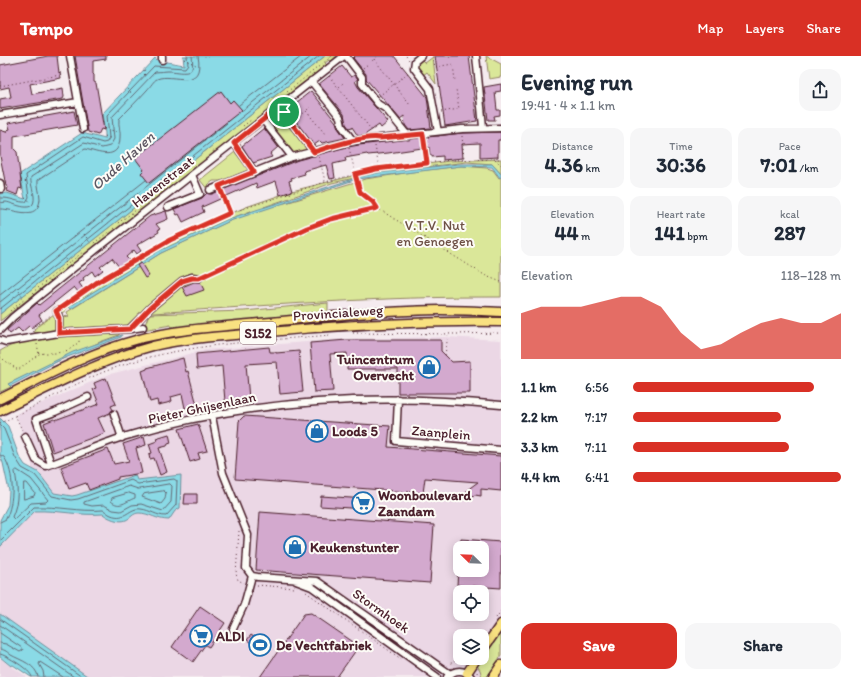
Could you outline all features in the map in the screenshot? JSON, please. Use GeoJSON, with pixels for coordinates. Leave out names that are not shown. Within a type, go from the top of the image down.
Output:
{"type":"FeatureCollection","features":[{"type":"Feature","properties":{"kind":"main road","name":"Provincialeweg"},"geometry":{"type":"LineString","coordinates":[[0,399],[72,363],[139,339],[167,333],[372,313],[440,310],[501,312]]}},
{"type":"Feature","properties":{"kind":"main road","name":"Provincialeweg"},"geometry":{"type":"LineString","coordinates":[[0,411],[112,359],[154,346],[200,338],[377,323],[501,322]]}},
{"type":"Feature","properties":{"kind":"main road"},"geometry":{"type":"LineString","coordinates":[[489,641],[501,624]]}},
{"type":"Feature","properties":{"kind":"main road"},"geometry":{"type":"LineString","coordinates":[[469,675],[474,665]]}},
{"type":"Feature","properties":{"kind":"main road"},"geometry":{"type":"LineString","coordinates":[[493,677],[501,665]]}},
{"type":"Feature","properties":{"kind":"street"},"geometry":{"type":"LineString","coordinates":[[70,56],[83,129]]}},
{"type":"Feature","properties":{"kind":"street"},"geometry":{"type":"LineString","coordinates":[[345,56],[362,77],[362,84],[374,100],[386,109],[408,136]]}},
{"type":"Feature","properties":{"kind":"street","name":"Havenstraat"},"geometry":{"type":"LineString","coordinates":[[0,330],[19,312],[325,70],[345,56]]}},
{"type":"Feature","properties":{"kind":"street"},"geometry":{"type":"LineString","coordinates":[[421,56],[415,61],[414,68],[430,88],[438,132]]}},
{"type":"Feature","properties":{"kind":"street"},"geometry":{"type":"LineString","coordinates":[[476,56],[483,127]]}},
{"type":"Feature","properties":{"kind":"street"},"geometry":{"type":"LineString","coordinates":[[311,81],[340,117],[342,126],[351,142]]}},
{"type":"Feature","properties":{"kind":"street"},"geometry":{"type":"LineString","coordinates":[[0,115],[78,102]]}},
{"type":"Feature","properties":{"kind":"street"},"geometry":{"type":"LineString","coordinates":[[279,107],[316,152]]}},
{"type":"Feature","properties":{"kind":"street"},"geometry":{"type":"LineString","coordinates":[[263,120],[292,158]]}},
{"type":"Feature","properties":{"kind":"street"},"geometry":{"type":"LineString","coordinates":[[210,190],[292,158],[375,136],[408,136],[483,127],[501,128]]}},
{"type":"Feature","properties":{"kind":"street"},"geometry":{"type":"LineString","coordinates":[[234,143],[254,172]]}},
{"type":"Feature","properties":{"kind":"street"},"geometry":{"type":"LineString","coordinates":[[168,207],[200,194],[192,175]]}},
{"type":"Feature","properties":{"kind":"street"},"geometry":{"type":"LineString","coordinates":[[130,329],[143,315],[182,281],[192,278],[199,278]]}},
{"type":"Feature","properties":{"kind":"street"},"geometry":{"type":"LineString","coordinates":[[56,311],[59,318],[59,333]]}},
{"type":"Feature","properties":{"kind":"street"},"geometry":{"type":"LineString","coordinates":[[0,340],[6,342],[59,333],[143,327]]}},
{"type":"Feature","properties":{"kind":"street"},"geometry":{"type":"LineString","coordinates":[[25,436],[36,460],[46,466],[51,464],[36,418],[55,412],[88,397]]}},
{"type":"Feature","properties":{"kind":"street","name":"Pieter Ghijsenlaan"},"geometry":{"type":"LineString","coordinates":[[51,464],[122,438],[212,416],[248,409],[346,401],[398,400],[501,405]]}},
{"type":"Feature","properties":{"kind":"street","name":"Zaanplein"},"geometry":{"type":"LineString","coordinates":[[398,400],[396,441],[501,450]]}},
{"type":"Feature","properties":{"kind":"street"},"geometry":{"type":"LineString","coordinates":[[114,414],[122,438]]}},
{"type":"Feature","properties":{"kind":"street"},"geometry":{"type":"LineString","coordinates":[[212,416],[223,474],[247,531],[248,539],[246,568],[252,576],[244,605],[233,629]]}},
{"type":"Feature","properties":{"kind":"street","name":"Stormhoek"},"geometry":{"type":"LineString","coordinates":[[252,576],[295,580],[314,580],[321,583],[449,675]]}},
{"type":"Feature","properties":{"kind":"street","name":"Stormhoek"},"geometry":{"type":"LineString","coordinates":[[295,580],[312,587],[437,677]]}},
{"type":"Feature","properties":{"kind":"street"},"geometry":{"type":"LineString","coordinates":[[399,650],[404,642]]}},
{"type":"Feature","properties":{"kind":"street"},"geometry":{"type":"LineString","coordinates":[[449,675],[454,671],[462,670],[469,675]]}},
{"type":"Feature","properties":{"kind":"path"},"geometry":{"type":"LineString","coordinates":[[358,72],[378,56]]}},
{"type":"Feature","properties":{"kind":"path"},"geometry":{"type":"LineString","coordinates":[[433,56],[435,67],[452,64],[455,81]]}},
{"type":"Feature","properties":{"kind":"path"},"geometry":{"type":"LineString","coordinates":[[184,59],[196,65]]}},
{"type":"Feature","properties":{"kind":"path"},"geometry":{"type":"LineString","coordinates":[[374,59],[410,105]]}},
{"type":"Feature","properties":{"kind":"path"},"geometry":{"type":"LineString","coordinates":[[374,100],[414,68]]}},
{"type":"Feature","properties":{"kind":"path"},"geometry":{"type":"LineString","coordinates":[[144,70],[145,77]]}},
{"type":"Feature","properties":{"kind":"path"},"geometry":{"type":"LineString","coordinates":[[325,70],[375,136],[379,169]]}},
{"type":"Feature","properties":{"kind":"path"},"geometry":{"type":"LineString","coordinates":[[0,86],[73,73]]}},
{"type":"Feature","properties":{"kind":"path"},"geometry":{"type":"LineString","coordinates":[[338,87],[343,83]]}},
{"type":"Feature","properties":{"kind":"path"},"geometry":{"type":"LineString","coordinates":[[127,89],[131,93]]}},
{"type":"Feature","properties":{"kind":"path"},"geometry":{"type":"LineString","coordinates":[[435,113],[459,109],[456,89]]}},
{"type":"Feature","properties":{"kind":"path"},"geometry":{"type":"LineString","coordinates":[[292,123],[310,107]]}},
{"type":"Feature","properties":{"kind":"path"},"geometry":{"type":"LineString","coordinates":[[306,111],[326,135]]}},
{"type":"Feature","properties":{"kind":"path"},"geometry":{"type":"LineString","coordinates":[[104,128],[117,132]]}},
{"type":"Feature","properties":{"kind":"path"},"geometry":{"type":"LineString","coordinates":[[462,129],[464,160]]}},
{"type":"Feature","properties":{"kind":"path"},"geometry":{"type":"LineString","coordinates":[[423,134],[427,163]]}},
{"type":"Feature","properties":{"kind":"path"},"geometry":{"type":"LineString","coordinates":[[105,136],[112,139]]}},
{"type":"Feature","properties":{"kind":"path"},"geometry":{"type":"LineString","coordinates":[[351,142],[355,174],[360,192],[373,202],[377,208],[486,276],[501,282]]}},
{"type":"Feature","properties":{"kind":"path"},"geometry":{"type":"LineString","coordinates":[[316,152],[325,182]]}},
{"type":"Feature","properties":{"kind":"path"},"geometry":{"type":"LineString","coordinates":[[494,159],[501,165]]}},
{"type":"Feature","properties":{"kind":"path"},"geometry":{"type":"LineString","coordinates":[[56,311],[96,283],[170,240],[230,213],[325,182],[379,169],[427,163],[501,159]]}},
{"type":"Feature","properties":{"kind":"path"},"geometry":{"type":"LineString","coordinates":[[21,180],[27,182]]}},
{"type":"Feature","properties":{"kind":"path"},"geometry":{"type":"LineString","coordinates":[[219,186],[230,213]]}},
{"type":"Feature","properties":{"kind":"path"},"geometry":{"type":"LineString","coordinates":[[25,198],[30,201]]}},
{"type":"Feature","properties":{"kind":"path"},"geometry":{"type":"LineString","coordinates":[[199,278],[307,228],[331,219],[377,208]]}},
{"type":"Feature","properties":{"kind":"path"},"geometry":{"type":"LineString","coordinates":[[84,234],[91,244]]}},
{"type":"Feature","properties":{"kind":"path"},"geometry":{"type":"LineString","coordinates":[[62,263],[67,258]]}},
{"type":"Feature","properties":{"kind":"path"},"geometry":{"type":"LineString","coordinates":[[17,288],[23,297]]}},
{"type":"Feature","properties":{"kind":"path"},"geometry":{"type":"LineString","coordinates":[[0,357],[18,370],[39,354],[57,353],[69,350],[79,342],[78,332]]}},
{"type":"Feature","properties":{"kind":"path","name":"Provincialeweg"},"geometry":{"type":"LineString","coordinates":[[346,333],[501,333]]}},
{"type":"Feature","properties":{"kind":"path"},"geometry":{"type":"LineString","coordinates":[[445,355],[448,334]]}},
{"type":"Feature","properties":{"kind":"path","name":"Provincialeweg"},"geometry":{"type":"LineString","coordinates":[[0,423],[69,388],[109,370],[162,354],[198,348],[331,335]]}},
{"type":"Feature","properties":{"kind":"path"},"geometry":{"type":"LineString","coordinates":[[16,415],[25,436]]}},
{"type":"Feature","properties":{"kind":"shaded area"},"geometry":{"type":"Polygon","coordinates":[[[445,337],[501,340],[501,677],[84,677],[0,619],[0,543],[33,509],[32,464],[16,414],[110,374],[205,350],[344,339],[445,337]]]}},
{"type":"Feature","properties":{"kind":"shaded area"},"geometry":{"type":"Polygon","coordinates":[[[0,658],[27,677],[0,677],[0,658]]]}},
{"type":"Feature","properties":{"kind":"green space"},"geometry":{"type":"Polygon","coordinates":[[[325,56],[337,56],[331,61],[329,60],[325,63],[327,65],[216,152],[213,151],[214,154],[198,166],[193,167],[193,170],[0,321],[0,314],[325,56]]]}},
{"type":"Feature","properties":{"kind":"green space"},"geometry":{"type":"Polygon","coordinates":[[[486,56],[501,64],[501,77],[489,79],[486,56]]]}},
{"type":"Feature","properties":{"kind":"green space"},"geometry":{"type":"Polygon","coordinates":[[[433,57],[436,84],[427,72],[422,76],[416,69],[416,63],[421,59],[425,63],[433,57]]]}},
{"type":"Feature","properties":{"kind":"green space"},"geometry":{"type":"Polygon","coordinates":[[[279,114],[283,117],[308,151],[292,155],[269,124],[279,114]]]}},
{"type":"Feature","properties":{"kind":"green space"},"geometry":{"type":"Polygon","coordinates":[[[235,152],[249,170],[222,181],[213,181],[208,185],[211,189],[208,190],[200,180],[235,152]]]}},
{"type":"Feature","properties":{"kind":"green space","name":"V.T.V. Nut en Genoegen"},"geometry":{"type":"Polygon","coordinates":[[[501,159],[501,174],[492,164],[467,162],[377,173],[332,183],[264,207],[289,202],[365,179],[461,166],[487,168],[493,170],[499,178],[501,177],[501,297],[365,300],[139,314],[126,326],[62,330],[62,316],[69,317],[67,312],[161,253],[251,211],[227,220],[157,254],[69,307],[60,315],[58,311],[94,285],[168,241],[246,207],[292,191],[364,173],[449,161],[501,159]]]}},
{"type":"Feature","properties":{"kind":"green space"},"geometry":{"type":"Polygon","coordinates":[[[328,303],[328,312],[171,328],[171,325],[143,330],[149,314],[244,311],[328,303]]]}},
{"type":"Feature","properties":{"kind":"green space"},"geometry":{"type":"Polygon","coordinates":[[[54,314],[57,315],[56,331],[35,333],[34,329],[54,314]]]}},
{"type":"Feature","properties":{"kind":"green space"},"geometry":{"type":"Polygon","coordinates":[[[119,333],[119,335],[100,342],[8,384],[11,387],[0,392],[0,351],[25,342],[57,336],[119,333]]]}},
{"type":"Feature","properties":{"kind":"green space"},"geometry":{"type":"Polygon","coordinates":[[[501,628],[501,656],[487,677],[482,677],[477,665],[489,665],[489,645],[501,628]]]}},
{"type":"Feature","properties":{"kind":"water","name":"Oude Haven"},"geometry":{"type":"Polygon","coordinates":[[[183,56],[325,56],[0,314],[0,194],[7,193],[25,199],[20,174],[82,133],[105,139],[102,114],[155,58],[160,63],[167,62],[184,65],[183,56]]]}},
{"type":"Feature","properties":{"kind":"water"},"geometry":{"type":"Polygon","coordinates":[[[458,164],[492,164],[501,174],[501,177],[500,178],[492,167],[461,166],[357,179],[230,221],[161,253],[71,309],[69,307],[159,251],[228,219],[359,177],[378,173],[458,164]]]}},
{"type":"Feature","properties":{"kind":"water"},"geometry":{"type":"Polygon","coordinates":[[[122,335],[121,337],[62,359],[10,386],[8,384],[73,352],[122,335]]]}},
{"type":"Feature","properties":{"kind":"water"},"geometry":{"type":"Polygon","coordinates":[[[0,418],[8,426],[19,456],[25,465],[38,472],[54,493],[72,496],[77,495],[135,475],[137,480],[181,475],[180,508],[175,511],[169,520],[139,513],[123,521],[103,514],[35,511],[0,547],[0,520],[8,505],[9,491],[0,456],[0,418]]]}},
{"type":"Feature","properties":{"kind":"water"},"geometry":{"type":"Polygon","coordinates":[[[0,614],[89,677],[31,677],[13,665],[11,666],[0,657],[0,614]]]}},
{"type":"Feature","properties":{"kind":"building"},"geometry":{"type":"Polygon","coordinates":[[[48,56],[57,56],[61,78],[30,84],[32,94],[63,88],[63,99],[0,109],[0,99],[11,97],[9,87],[0,89],[0,65],[48,56]]]}},
{"type":"Feature","properties":{"kind":"building"},"geometry":{"type":"Polygon","coordinates":[[[75,56],[106,56],[106,59],[93,61],[94,82],[96,83],[104,130],[101,129],[98,135],[88,132],[75,56]]]}},
{"type":"Feature","properties":{"kind":"building"},"geometry":{"type":"Polygon","coordinates":[[[355,56],[394,56],[427,97],[431,128],[409,130],[405,125],[404,116],[400,119],[366,79],[366,74],[353,58],[355,56]]]}},
{"type":"Feature","properties":{"kind":"building"},"geometry":{"type":"Polygon","coordinates":[[[435,56],[469,56],[477,121],[445,126],[435,56]]]}},
{"type":"Feature","properties":{"kind":"building"},"geometry":{"type":"Polygon","coordinates":[[[342,66],[351,77],[355,75],[358,79],[355,81],[358,87],[388,122],[381,128],[379,125],[366,134],[367,135],[358,136],[352,127],[349,128],[346,124],[344,114],[319,84],[342,66]]]}},
{"type":"Feature","properties":{"kind":"building"},"geometry":{"type":"Polygon","coordinates":[[[501,84],[501,91],[495,92],[497,110],[500,110],[500,115],[494,116],[495,120],[488,120],[484,87],[501,84]]]}},
{"type":"Feature","properties":{"kind":"building"},"geometry":{"type":"Polygon","coordinates":[[[221,91],[230,103],[233,100],[242,110],[149,183],[141,173],[144,170],[135,158],[221,91]]]}},
{"type":"Feature","properties":{"kind":"building"},"geometry":{"type":"Polygon","coordinates":[[[311,91],[336,122],[345,138],[322,143],[320,141],[314,145],[287,110],[311,91]]]}},
{"type":"Feature","properties":{"kind":"building"},"geometry":{"type":"Polygon","coordinates":[[[74,111],[77,125],[14,136],[14,149],[17,152],[22,189],[19,188],[17,195],[7,191],[8,187],[6,186],[0,156],[0,130],[6,132],[10,129],[8,123],[74,111]]]}},
{"type":"Feature","properties":{"kind":"building"},"geometry":{"type":"Polygon","coordinates":[[[264,128],[278,147],[270,154],[272,157],[253,163],[242,146],[264,128]]]}},
{"type":"Feature","properties":{"kind":"building"},"geometry":{"type":"Polygon","coordinates":[[[501,132],[501,140],[498,140],[498,157],[480,158],[480,143],[462,144],[463,158],[443,160],[443,156],[432,157],[432,155],[430,155],[429,147],[388,153],[367,154],[345,158],[346,161],[333,164],[335,178],[330,179],[326,165],[304,171],[305,174],[291,178],[292,180],[289,181],[292,191],[280,195],[276,181],[257,188],[256,183],[202,207],[204,212],[183,222],[179,214],[177,215],[174,209],[202,198],[207,193],[212,194],[298,160],[343,148],[462,133],[501,132]]]}},
{"type":"Feature","properties":{"kind":"building"},"geometry":{"type":"Polygon","coordinates":[[[166,211],[168,219],[156,224],[160,229],[158,230],[159,232],[137,245],[141,251],[137,254],[134,250],[126,257],[129,260],[120,268],[112,258],[100,267],[103,270],[95,276],[92,271],[83,278],[84,280],[79,283],[84,290],[79,293],[74,287],[39,315],[42,320],[31,328],[29,326],[22,332],[18,328],[10,334],[7,330],[37,303],[39,305],[150,216],[166,211]]]}},
{"type":"Feature","properties":{"kind":"building"},"geometry":{"type":"Polygon","coordinates":[[[141,263],[149,276],[145,278],[137,265],[141,263]]]}},
{"type":"Feature","properties":{"kind":"building"},"geometry":{"type":"Polygon","coordinates":[[[194,282],[200,282],[204,290],[187,296],[182,287],[194,282]]]}},
{"type":"Feature","properties":{"kind":"building"},"geometry":{"type":"Polygon","coordinates":[[[347,340],[441,340],[441,351],[452,362],[470,361],[470,393],[398,393],[398,369],[347,369],[347,353],[330,354],[333,391],[314,392],[310,343],[347,340]]]}},
{"type":"Feature","properties":{"kind":"building"},"geometry":{"type":"Polygon","coordinates":[[[269,347],[270,352],[276,353],[299,351],[303,392],[280,394],[277,362],[246,364],[249,399],[225,401],[222,366],[197,369],[196,354],[269,347]]]}},
{"type":"Feature","properties":{"kind":"building"},"geometry":{"type":"Polygon","coordinates":[[[183,358],[197,405],[185,408],[182,394],[171,397],[172,401],[167,403],[158,405],[157,400],[150,402],[142,371],[147,368],[183,358]]]}},
{"type":"Feature","properties":{"kind":"building"},"geometry":{"type":"Polygon","coordinates":[[[106,378],[116,404],[111,406],[113,410],[110,413],[98,418],[105,433],[53,452],[44,423],[99,404],[93,389],[96,388],[94,383],[106,378]]]}},
{"type":"Feature","properties":{"kind":"building"},"geometry":{"type":"Polygon","coordinates":[[[244,416],[390,426],[388,447],[501,456],[501,491],[481,489],[481,496],[475,495],[470,497],[467,494],[467,490],[478,482],[425,478],[423,493],[235,479],[239,421],[244,416]]]}},
{"type":"Feature","properties":{"kind":"building"},"geometry":{"type":"Polygon","coordinates":[[[198,424],[207,451],[198,453],[200,459],[190,462],[179,429],[198,424]]]}},
{"type":"Feature","properties":{"kind":"building"},"geometry":{"type":"Polygon","coordinates":[[[169,434],[171,443],[167,446],[159,448],[167,472],[160,475],[154,458],[150,459],[149,454],[152,453],[149,444],[157,441],[156,438],[169,434]]]}},
{"type":"Feature","properties":{"kind":"building"},"geometry":{"type":"Polygon","coordinates":[[[144,437],[146,445],[136,448],[142,473],[118,477],[118,479],[89,490],[86,483],[69,489],[61,467],[108,449],[114,464],[129,461],[123,444],[144,437]]]}},
{"type":"Feature","properties":{"kind":"building"},"geometry":{"type":"Polygon","coordinates":[[[185,494],[197,494],[197,504],[184,504],[185,494]]]}},
{"type":"Feature","properties":{"kind":"building"},"geometry":{"type":"Polygon","coordinates":[[[321,496],[366,499],[365,509],[320,506],[321,496]]]}},
{"type":"Feature","properties":{"kind":"building"},"geometry":{"type":"Polygon","coordinates":[[[260,512],[434,525],[430,583],[256,570],[260,512]]]}},
{"type":"Feature","properties":{"kind":"building"},"geometry":{"type":"Polygon","coordinates":[[[461,539],[488,541],[461,541],[461,539]]]}},
{"type":"Feature","properties":{"kind":"building"},"geometry":{"type":"Polygon","coordinates":[[[489,541],[501,542],[501,588],[489,587],[489,585],[457,585],[458,577],[489,577],[489,541]]]}},
{"type":"Feature","properties":{"kind":"building"},"geometry":{"type":"Polygon","coordinates":[[[200,606],[225,623],[209,647],[205,645],[193,662],[172,647],[200,606]]]}},
{"type":"Feature","properties":{"kind":"building"},"geometry":{"type":"Polygon","coordinates":[[[311,613],[359,646],[337,677],[260,677],[304,614],[311,613]]]}},
{"type":"Feature","properties":{"kind":"building"},"geometry":{"type":"Polygon","coordinates":[[[251,635],[267,646],[263,651],[247,640],[251,635]]]}},
{"type":"Feature","properties":{"kind":"place","name":"Tuincentrum Overvecht"},"geometry":{"type":"Point","coordinates":[429,367]}},
{"type":"Feature","properties":{"kind":"place","name":"Loods 5"},"geometry":{"type":"Point","coordinates":[317,431]}},
{"type":"Feature","properties":{"kind":"place","name":"Woonboulevard Zaandam"},"geometry":{"type":"Point","coordinates":[363,503]}},
{"type":"Feature","properties":{"kind":"place","name":"Keukenstunter"},"geometry":{"type":"Point","coordinates":[295,547]}},
{"type":"Feature","properties":{"kind":"place","name":"ALDI"},"geometry":{"type":"Point","coordinates":[201,636]}},
{"type":"Feature","properties":{"kind":"place","name":"De Vechtfabriek"},"geometry":{"type":"Point","coordinates":[260,645]}},
{"type":"Feature","properties":{"kind":"route"},"geometry":{"type":"LineString","coordinates":[[279,107],[284,112],[314,152],[353,141],[375,137],[380,138],[423,134],[427,163],[376,169],[355,174],[360,192],[373,202],[377,208],[331,219],[307,228],[199,278],[192,278],[182,281],[150,308],[130,329],[59,333],[59,318],[56,311],[96,283],[170,240],[230,213],[219,186],[254,172],[234,143],[279,107]]}}]}
